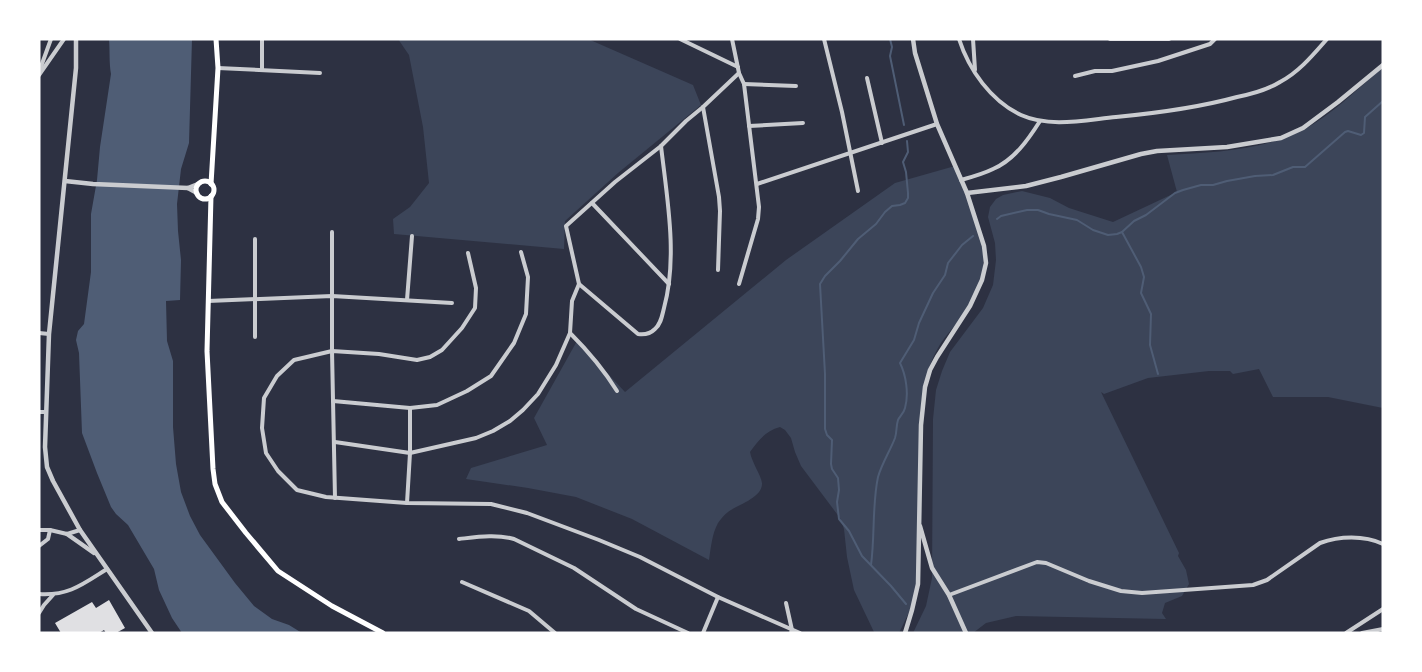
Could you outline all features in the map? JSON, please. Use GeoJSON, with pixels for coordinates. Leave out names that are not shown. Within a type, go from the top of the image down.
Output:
{"type":"FeatureCollection","features":[{"type":"Feature","properties":{"kind":"main road"},"geometry":{"type":"LineString","coordinates":[[199,196],[205,199],[214,190],[211,184],[218,68],[216,39]]}},
{"type":"Feature","properties":{"kind":"main road"},"geometry":{"type":"LineString","coordinates":[[210,214],[196,187],[212,169]]}},
{"type":"Feature","properties":{"kind":"main road"},"geometry":{"type":"LineString","coordinates":[[200,183],[206,181],[211,184]]}},
{"type":"Feature","properties":{"kind":"main road"},"geometry":{"type":"LineString","coordinates":[[210,196],[207,351],[213,469],[215,484],[222,502],[278,571],[332,606],[383,633]]}},
{"type":"Feature","properties":{"kind":"street"},"geometry":{"type":"LineString","coordinates":[[39,74],[51,39]]}},
{"type":"Feature","properties":{"kind":"street"},"geometry":{"type":"LineString","coordinates":[[39,74],[64,39]]}},
{"type":"Feature","properties":{"kind":"street"},"geometry":{"type":"LineString","coordinates":[[76,39],[76,68],[50,334],[45,447],[47,467],[80,530],[152,633]]}},
{"type":"Feature","properties":{"kind":"street"},"geometry":{"type":"LineString","coordinates":[[262,39],[262,70]]}},
{"type":"Feature","properties":{"kind":"street"},"geometry":{"type":"LineString","coordinates":[[680,39],[738,67]]}},
{"type":"Feature","properties":{"kind":"street"},"geometry":{"type":"LineString","coordinates":[[732,39],[739,73],[744,84],[759,207],[758,219],[740,284]]}},
{"type":"Feature","properties":{"kind":"street"},"geometry":{"type":"LineString","coordinates":[[824,39],[843,112],[858,191]]}},
{"type":"Feature","properties":{"kind":"street"},"geometry":{"type":"LineString","coordinates":[[904,633],[918,584],[921,425],[925,387],[937,357],[970,306],[982,280],[986,263],[984,246],[967,193],[937,124],[915,53],[913,39]]}},
{"type":"Feature","properties":{"kind":"street"},"geometry":{"type":"LineString","coordinates":[[959,39],[975,74],[990,93],[1005,106],[1040,121],[1068,122],[1205,106],[1259,92],[1293,75],[1327,39]]}},
{"type":"Feature","properties":{"kind":"street"},"geometry":{"type":"LineString","coordinates":[[973,39],[975,74]]}},
{"type":"Feature","properties":{"kind":"street"},"geometry":{"type":"LineString","coordinates":[[1110,39],[1169,39]]}},
{"type":"Feature","properties":{"kind":"street"},"geometry":{"type":"LineString","coordinates":[[1075,76],[1158,61],[1210,44],[1215,39]]}},
{"type":"Feature","properties":{"kind":"street"},"geometry":{"type":"LineString","coordinates":[[967,193],[1026,186],[1157,151],[1227,147],[1281,138],[1303,128],[1383,65]]}},
{"type":"Feature","properties":{"kind":"street"},"geometry":{"type":"LineString","coordinates":[[218,68],[320,73]]}},
{"type":"Feature","properties":{"kind":"street"},"geometry":{"type":"LineString","coordinates":[[334,442],[410,453],[476,438],[510,421],[523,410],[538,394],[556,365],[570,333],[572,302],[579,284],[566,226],[615,182],[661,146],[739,73]]}},
{"type":"Feature","properties":{"kind":"street"},"geometry":{"type":"LineString","coordinates":[[867,78],[882,143]]}},
{"type":"Feature","properties":{"kind":"street"},"geometry":{"type":"LineString","coordinates":[[744,84],[796,86]]}},
{"type":"Feature","properties":{"kind":"street"},"geometry":{"type":"LineString","coordinates":[[704,107],[720,211],[718,270]]}},
{"type":"Feature","properties":{"kind":"street"},"geometry":{"type":"LineString","coordinates":[[961,180],[993,170],[1003,164],[1023,144],[1040,121]]}},
{"type":"Feature","properties":{"kind":"street"},"geometry":{"type":"LineString","coordinates":[[749,126],[803,123]]}},
{"type":"Feature","properties":{"kind":"street"},"geometry":{"type":"LineString","coordinates":[[757,184],[937,124]]}},
{"type":"Feature","properties":{"kind":"street"},"geometry":{"type":"LineString","coordinates":[[579,284],[638,334],[650,333],[660,323],[669,284],[669,219],[661,146]]}},
{"type":"Feature","properties":{"kind":"street"},"geometry":{"type":"LineString","coordinates":[[65,181],[186,188],[200,183]]}},
{"type":"Feature","properties":{"kind":"street"},"geometry":{"type":"LineString","coordinates":[[186,188],[199,196]]}},
{"type":"Feature","properties":{"kind":"street"},"geometry":{"type":"LineString","coordinates":[[592,203],[669,284]]}},
{"type":"Feature","properties":{"kind":"street"},"geometry":{"type":"LineString","coordinates":[[332,232],[335,498]]}},
{"type":"Feature","properties":{"kind":"street"},"geometry":{"type":"LineString","coordinates":[[407,300],[412,236]]}},
{"type":"Feature","properties":{"kind":"street"},"geometry":{"type":"LineString","coordinates":[[255,239],[255,337]]}},
{"type":"Feature","properties":{"kind":"street"},"geometry":{"type":"LineString","coordinates":[[333,401],[410,408],[437,405],[467,391],[491,376],[514,343],[526,314],[528,277],[521,252]]}},
{"type":"Feature","properties":{"kind":"street"},"geometry":{"type":"LineString","coordinates":[[468,253],[476,288],[475,308],[462,328],[442,350],[430,357],[417,360],[379,354],[332,351],[294,360],[277,376],[264,398],[262,428],[266,453],[278,471],[297,490],[335,498],[407,503],[491,504],[527,513],[640,557],[718,597],[792,632],[800,633]]}},
{"type":"Feature","properties":{"kind":"street"},"geometry":{"type":"LineString","coordinates":[[208,301],[332,296],[452,303]]}},
{"type":"Feature","properties":{"kind":"street"},"geometry":{"type":"LineString","coordinates":[[39,333],[50,334]]}},
{"type":"Feature","properties":{"kind":"street"},"geometry":{"type":"LineString","coordinates":[[570,333],[610,379],[617,391]]}},
{"type":"Feature","properties":{"kind":"street"},"geometry":{"type":"LineString","coordinates":[[407,503],[410,408]]}},
{"type":"Feature","properties":{"kind":"street"},"geometry":{"type":"LineString","coordinates":[[39,412],[46,412]]}},
{"type":"Feature","properties":{"kind":"street"},"geometry":{"type":"LineString","coordinates":[[39,467],[47,467]]}},
{"type":"Feature","properties":{"kind":"street"},"geometry":{"type":"LineString","coordinates":[[918,519],[932,568],[949,596],[966,633]]}},
{"type":"Feature","properties":{"kind":"street"},"geometry":{"type":"LineString","coordinates":[[39,530],[67,534],[98,556]]}},
{"type":"Feature","properties":{"kind":"street"},"geometry":{"type":"LineString","coordinates":[[39,546],[48,539],[50,530]]}},
{"type":"Feature","properties":{"kind":"street"},"geometry":{"type":"LineString","coordinates":[[67,534],[80,530]]}},
{"type":"Feature","properties":{"kind":"street"},"geometry":{"type":"LineString","coordinates":[[459,539],[496,536],[514,539],[574,568],[636,609],[688,633]]}},
{"type":"Feature","properties":{"kind":"street"},"geometry":{"type":"LineString","coordinates":[[949,596],[1037,561],[1089,582],[1121,591],[1142,593],[1253,585],[1267,580],[1327,540],[1369,539],[1383,544]]}},
{"type":"Feature","properties":{"kind":"street"},"geometry":{"type":"LineString","coordinates":[[39,594],[53,595],[70,591],[106,569]]}},
{"type":"Feature","properties":{"kind":"street"},"geometry":{"type":"LineString","coordinates":[[462,582],[529,611],[555,633]]}},
{"type":"Feature","properties":{"kind":"street"},"geometry":{"type":"LineString","coordinates":[[39,613],[53,595]]}},
{"type":"Feature","properties":{"kind":"street"},"geometry":{"type":"LineString","coordinates":[[703,633],[718,597]]}},
{"type":"Feature","properties":{"kind":"street"},"geometry":{"type":"LineString","coordinates":[[786,603],[792,632]]}},
{"type":"Feature","properties":{"kind":"street"},"geometry":{"type":"LineString","coordinates":[[1346,633],[1383,609]]}},
{"type":"Feature","properties":{"kind":"street"},"geometry":{"type":"LineString","coordinates":[[1362,633],[1383,629]]}},
{"type":"Feature","properties":{"kind":"shaded area"},"geometry":{"type":"Polygon","coordinates":[[[109,39],[192,39],[189,143],[181,169],[177,204],[181,260],[180,300],[166,301],[167,341],[173,361],[173,427],[181,492],[200,535],[254,606],[272,619],[302,633],[182,633],[159,590],[154,569],[128,525],[111,507],[82,433],[79,353],[76,340],[78,331],[84,324],[91,272],[91,214],[111,74],[109,39]]]}},
{"type":"Feature","properties":{"kind":"shaded area"},"geometry":{"type":"Polygon","coordinates":[[[398,39],[588,39],[693,85],[701,105],[618,173],[565,221],[564,249],[394,234],[393,219],[410,207],[429,183],[423,127],[409,55],[398,39]]]}},
{"type":"Feature","properties":{"kind":"shaded area"},"geometry":{"type":"Polygon","coordinates":[[[1383,67],[1383,408],[1328,397],[1273,397],[1259,369],[1233,374],[1230,371],[1209,371],[1148,378],[1104,394],[1101,392],[1186,570],[1189,584],[1182,596],[1165,603],[1162,613],[1166,619],[1016,616],[986,623],[973,633],[913,633],[926,606],[932,578],[933,419],[936,390],[950,352],[983,308],[993,285],[996,260],[995,243],[988,217],[990,207],[996,199],[1022,191],[1050,198],[1069,208],[1113,222],[1177,192],[1167,155],[1205,153],[1262,145],[1298,132],[1333,111],[1383,67]]]}},
{"type":"Feature","properties":{"kind":"shaded area"},"geometry":{"type":"Polygon","coordinates":[[[955,166],[979,232],[983,268],[972,301],[938,348],[925,382],[920,419],[920,554],[914,602],[899,633],[874,632],[854,590],[844,529],[840,518],[801,466],[791,438],[780,427],[766,434],[750,452],[762,483],[761,488],[754,497],[728,512],[719,522],[713,536],[709,560],[632,519],[576,497],[466,479],[471,468],[547,445],[534,418],[577,341],[625,392],[786,260],[895,183],[955,166]]]}},
{"type":"Feature","properties":{"kind":"building"},"geometry":{"type":"Polygon","coordinates":[[[109,600],[125,628],[116,633],[106,633],[104,630],[99,633],[61,633],[55,623],[92,602],[96,608],[109,600]]]}},
{"type":"Feature","properties":{"kind":"waterway"},"geometry":{"type":"LineString","coordinates":[[890,39],[892,47],[890,56],[904,125]]}},
{"type":"Feature","properties":{"kind":"waterway"},"geometry":{"type":"LineString","coordinates":[[997,219],[1027,210],[1038,210],[1077,220],[1093,230],[1108,235],[1117,234],[1175,193],[1183,190],[1201,185],[1273,175],[1293,167],[1305,167],[1345,132],[1361,135],[1364,133],[1365,117],[1383,101]]}},
{"type":"Feature","properties":{"kind":"waterway"},"geometry":{"type":"LineString","coordinates":[[906,604],[862,556],[849,531],[839,519],[838,478],[831,464],[832,440],[825,429],[825,374],[820,284],[858,239],[876,224],[885,212],[892,206],[905,203],[908,193],[903,162],[908,152],[907,141]]}},
{"type":"Feature","properties":{"kind":"waterway"},"geometry":{"type":"LineString","coordinates":[[1122,232],[1144,277],[1141,293],[1151,314],[1150,345],[1158,374]]}},
{"type":"Feature","properties":{"kind":"waterway"},"geometry":{"type":"LineString","coordinates":[[871,565],[878,477],[895,438],[898,420],[904,411],[907,397],[904,373],[900,363],[914,340],[919,323],[933,293],[945,275],[948,263],[962,245],[973,236]]}}]}
